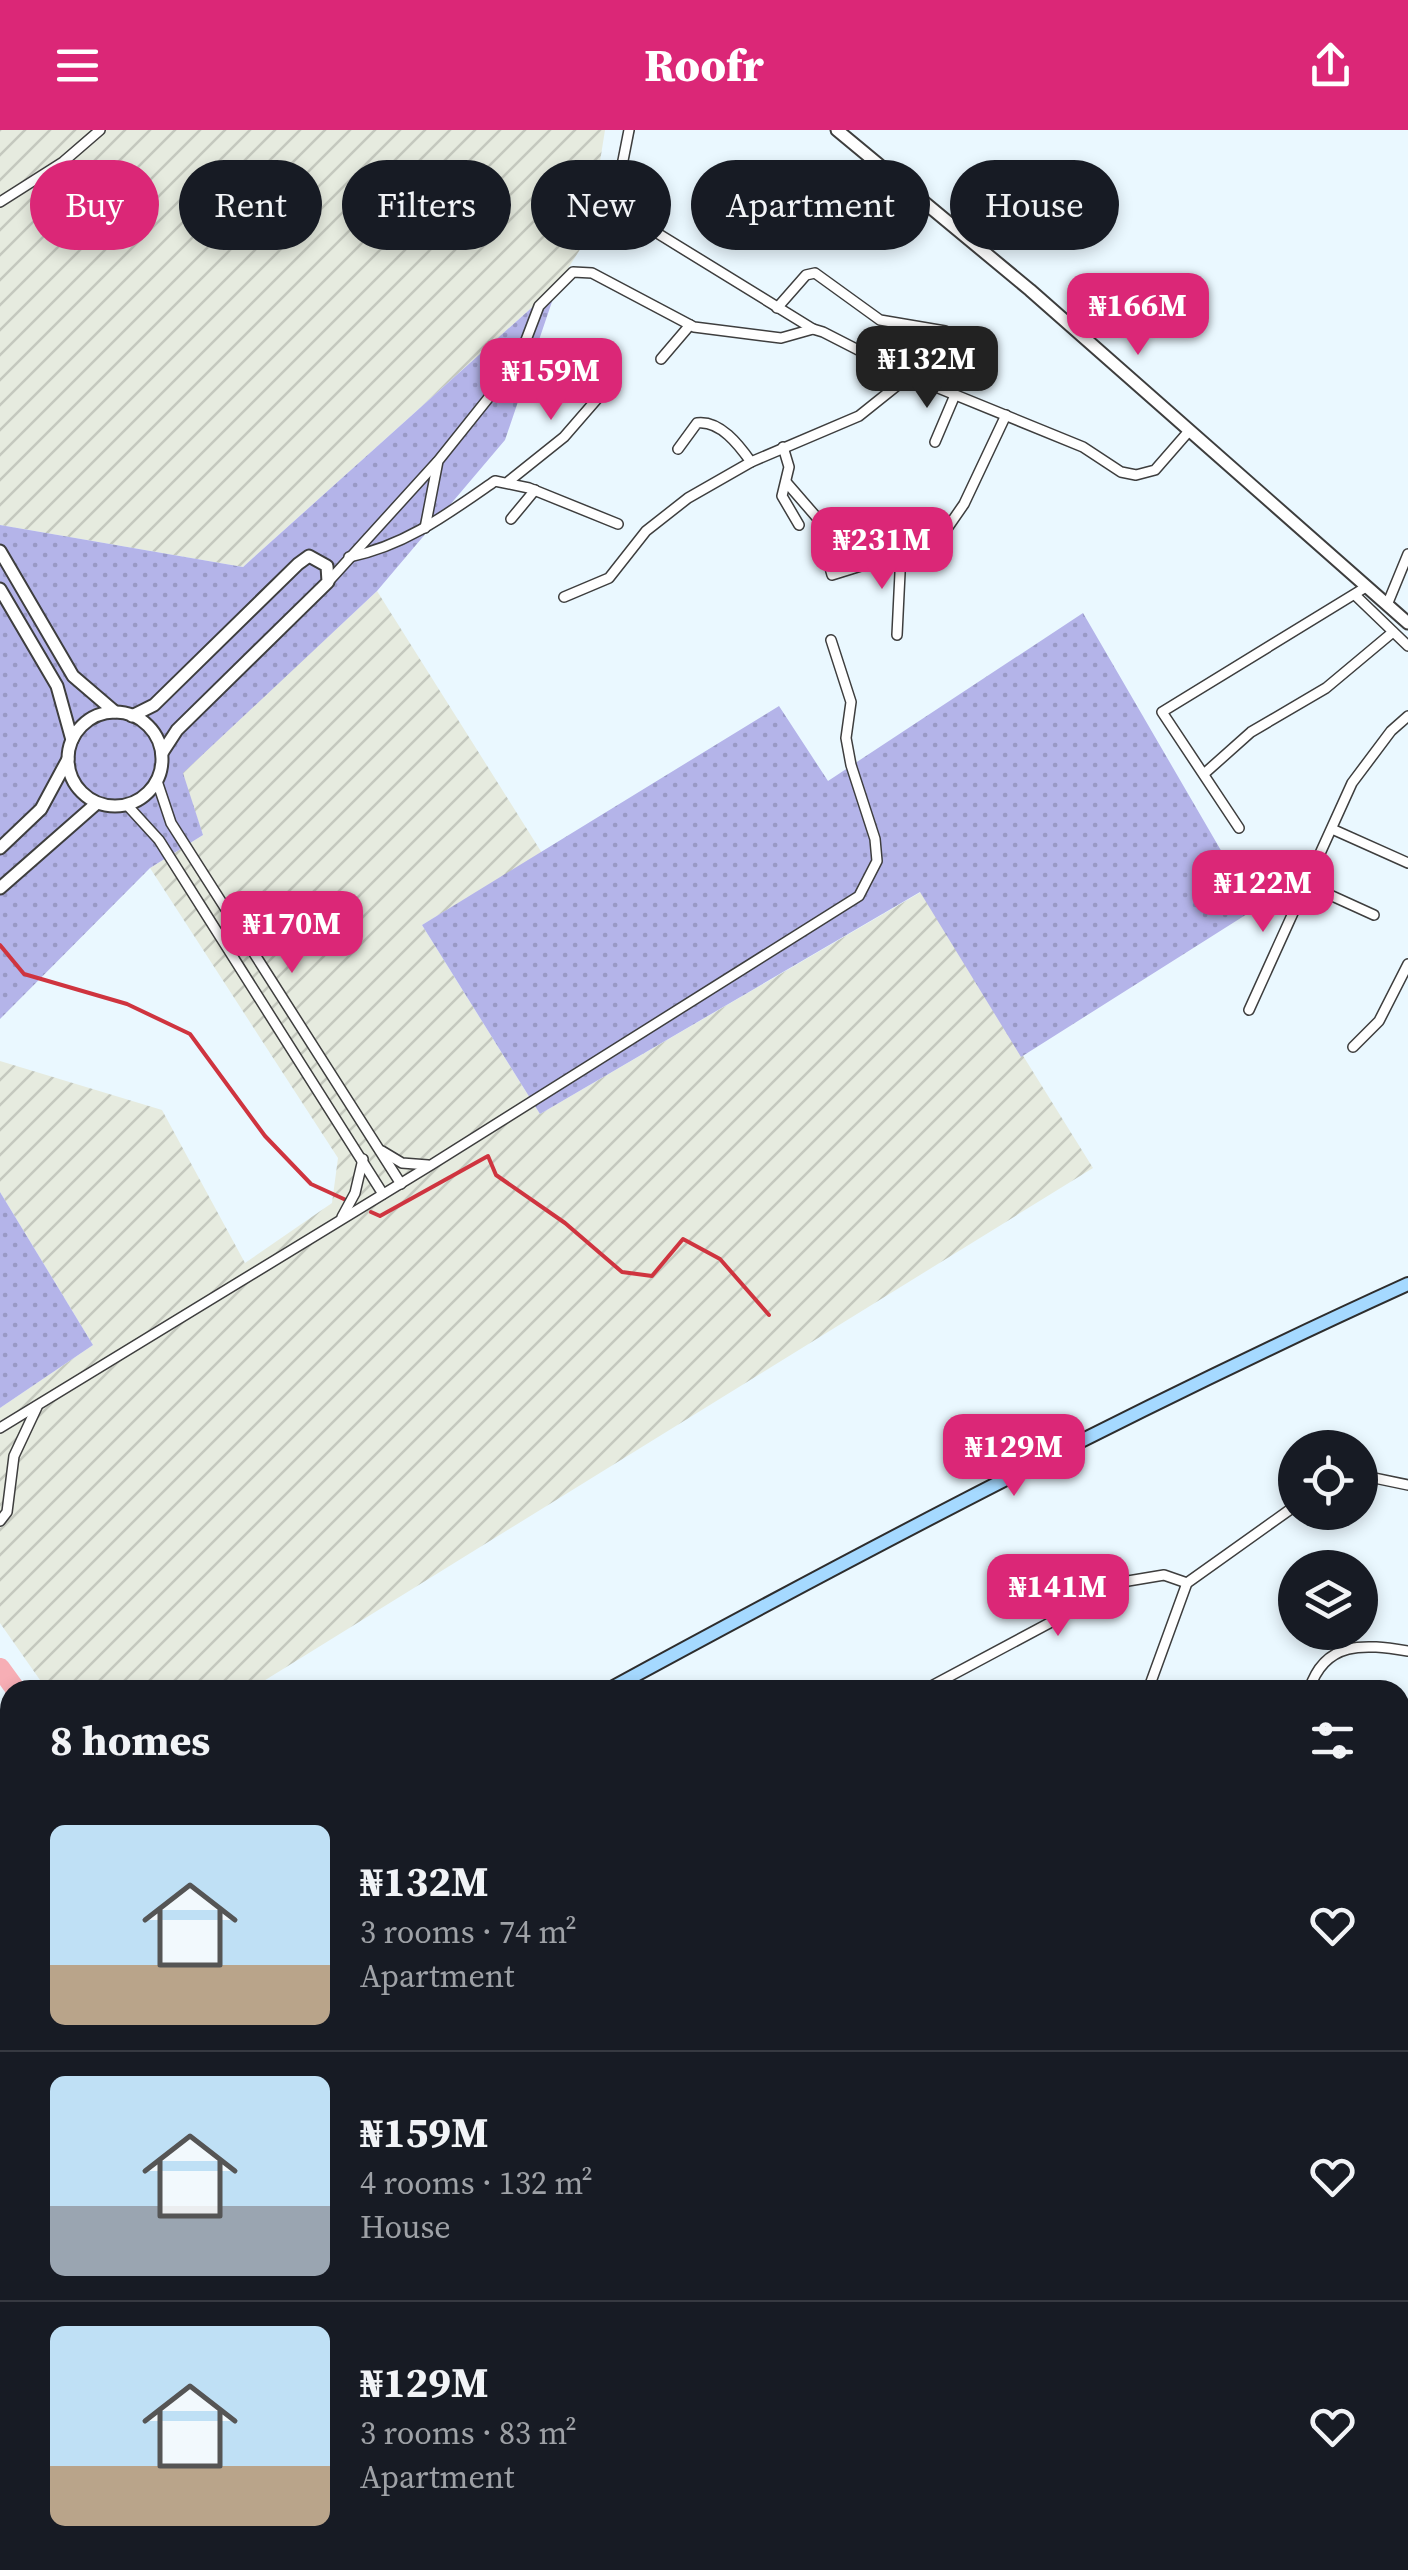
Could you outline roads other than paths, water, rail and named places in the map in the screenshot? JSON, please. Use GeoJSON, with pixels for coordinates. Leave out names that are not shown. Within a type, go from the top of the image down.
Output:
{"type":"FeatureCollection","features":[{"type":"Feature","properties":{"kind":"main road"},"geometry":{"type":"LineString","coordinates":[[626,1680],[867,1549],[1275,1344],[1408,1284]]}},
{"type":"Feature","properties":{"kind":"street"},"geometry":{"type":"LineString","coordinates":[[0,202],[63,162],[100,130]]}},
{"type":"Feature","properties":{"kind":"street"},"geometry":{"type":"LineString","coordinates":[[622,160],[628,130]]}},
{"type":"Feature","properties":{"kind":"street"},"geometry":{"type":"LineString","coordinates":[[836,130],[1408,624]]}},
{"type":"Feature","properties":{"kind":"street"},"geometry":{"type":"LineString","coordinates":[[671,242],[813,330],[909,376],[1083,447],[1121,472],[1136,475],[1155,470],[1189,431]]}},
{"type":"Feature","properties":{"kind":"street"},"geometry":{"type":"LineString","coordinates":[[401,1184],[171,823],[157,781],[162,753],[177,730],[328,582],[438,461],[518,361],[539,306],[573,272],[592,273],[690,326],[781,338],[813,330]]}},
{"type":"Feature","properties":{"kind":"street"},"geometry":{"type":"LineString","coordinates":[[777,308],[806,275],[815,272],[880,320],[945,331]]}},
{"type":"Feature","properties":{"kind":"street"},"geometry":{"type":"LineString","coordinates":[[661,358],[690,326]]}},
{"type":"Feature","properties":{"kind":"street"},"geometry":{"type":"LineString","coordinates":[[564,598],[609,578],[646,531],[688,498],[751,462],[859,416],[909,376]]}},
{"type":"Feature","properties":{"kind":"street"},"geometry":{"type":"LineString","coordinates":[[510,481],[564,437],[610,384]]}},
{"type":"Feature","properties":{"kind":"street"},"geometry":{"type":"LineString","coordinates":[[935,442],[955,394]]}},
{"type":"Feature","properties":{"kind":"street"},"geometry":{"type":"LineString","coordinates":[[822,538],[832,575],[935,539],[957,517],[1006,415]]}},
{"type":"Feature","properties":{"kind":"street"},"geometry":{"type":"LineString","coordinates":[[678,449],[697,423],[706,422],[732,437],[751,462]]}},
{"type":"Feature","properties":{"kind":"street"},"geometry":{"type":"LineString","coordinates":[[783,447],[790,467],[782,496],[799,525]]}},
{"type":"Feature","properties":{"kind":"street"},"geometry":{"type":"LineString","coordinates":[[425,528],[438,461]]}},
{"type":"Feature","properties":{"kind":"street"},"geometry":{"type":"LineString","coordinates":[[349,557],[374,552],[425,528],[495,481],[510,481],[536,490],[618,524]]}},
{"type":"Feature","properties":{"kind":"street"},"geometry":{"type":"LineString","coordinates":[[786,482],[819,520]]}},
{"type":"Feature","properties":{"kind":"street"},"geometry":{"type":"LineString","coordinates":[[511,519],[536,490]]}},
{"type":"Feature","properties":{"kind":"street"},"geometry":{"type":"LineString","coordinates":[[0,551],[73,676],[115,712],[132,716],[152,730],[162,753]]}},
{"type":"Feature","properties":{"kind":"street"},"geometry":{"type":"LineString","coordinates":[[897,635],[900,552]]}},
{"type":"Feature","properties":{"kind":"street"},"geometry":{"type":"LineString","coordinates":[[1384,622],[1408,554]]}},
{"type":"Feature","properties":{"kind":"street"},"geometry":{"type":"LineString","coordinates":[[132,716],[154,705],[309,556],[328,566],[328,582]]}},
{"type":"Feature","properties":{"kind":"street"},"geometry":{"type":"LineString","coordinates":[[1239,828],[1162,712],[1366,587]]}},
{"type":"Feature","properties":{"kind":"street"},"geometry":{"type":"LineString","coordinates":[[0,589],[57,686],[72,740],[68,759],[41,809],[0,848]]}},
{"type":"Feature","properties":{"kind":"street"},"geometry":{"type":"LineString","coordinates":[[1354,595],[1408,646]]}},
{"type":"Feature","properties":{"kind":"street"},"geometry":{"type":"LineString","coordinates":[[1205,773],[1251,732],[1326,688],[1393,632]]}},
{"type":"Feature","properties":{"kind":"street"},"geometry":{"type":"LineString","coordinates":[[0,1428],[401,1184],[859,896],[877,861],[876,839],[850,765],[846,738],[851,702],[832,640]]}},
{"type":"Feature","properties":{"kind":"street"},"geometry":{"type":"LineString","coordinates":[[72,740],[86,723],[115,712]]}},
{"type":"Feature","properties":{"kind":"street"},"geometry":{"type":"LineString","coordinates":[[1249,1010],[1352,783],[1391,731],[1408,716]]}},
{"type":"Feature","properties":{"kind":"street"},"geometry":{"type":"LineString","coordinates":[[68,759],[76,786],[97,803],[127,805],[157,781]]}},
{"type":"Feature","properties":{"kind":"street"},"geometry":{"type":"LineString","coordinates":[[0,888],[97,803]]}},
{"type":"Feature","properties":{"kind":"street"},"geometry":{"type":"LineString","coordinates":[[127,805],[159,840],[383,1194]]}},
{"type":"Feature","properties":{"kind":"street"},"geometry":{"type":"LineString","coordinates":[[1332,829],[1408,864]]}},
{"type":"Feature","properties":{"kind":"street"},"geometry":{"type":"LineString","coordinates":[[1308,886],[1374,915]]}},
{"type":"Feature","properties":{"kind":"street"},"geometry":{"type":"LineString","coordinates":[[1352,1047],[1379,1021],[1408,964]]}},
{"type":"Feature","properties":{"kind":"street"},"geometry":{"type":"LineString","coordinates":[[378,1148],[402,1163],[431,1165]]}},
{"type":"Feature","properties":{"kind":"street"},"geometry":{"type":"LineString","coordinates":[[340,1220],[355,1194],[363,1159]]}},
{"type":"Feature","properties":{"kind":"street"},"geometry":{"type":"LineString","coordinates":[[0,1521],[6,1512],[14,1456],[38,1404]]}},
{"type":"Feature","properties":{"kind":"street"},"geometry":{"type":"LineString","coordinates":[[1378,1479],[1408,1485]]}},
{"type":"Feature","properties":{"kind":"street"},"geometry":{"type":"LineString","coordinates":[[1152,1680],[1187,1583],[1278,1518]]}},
{"type":"Feature","properties":{"kind":"street"},"geometry":{"type":"LineString","coordinates":[[943,1680],[1128,1582],[1164,1575],[1187,1583]]}},
{"type":"Feature","properties":{"kind":"street"},"geometry":{"type":"LineString","coordinates":[[1315,1680],[1328,1657],[1347,1646],[1369,1644],[1408,1651]]}},
{"type":"Feature","properties":{"kind":"waterway"},"geometry":{"type":"LineString","coordinates":[[0,945],[24,974],[127,1004],[190,1034],[265,1136],[311,1184],[346,1200]]}},
{"type":"Feature","properties":{"kind":"waterway"},"geometry":{"type":"LineString","coordinates":[[371,1212],[380,1216],[488,1156],[496,1175],[565,1223],[622,1272],[652,1276],[683,1239],[720,1259],[769,1315]]}},
{"type":"Feature","properties":{"kind":"waterway"},"geometry":{"type":"LineString","coordinates":[[0,1668],[9,1680]]}}]}
